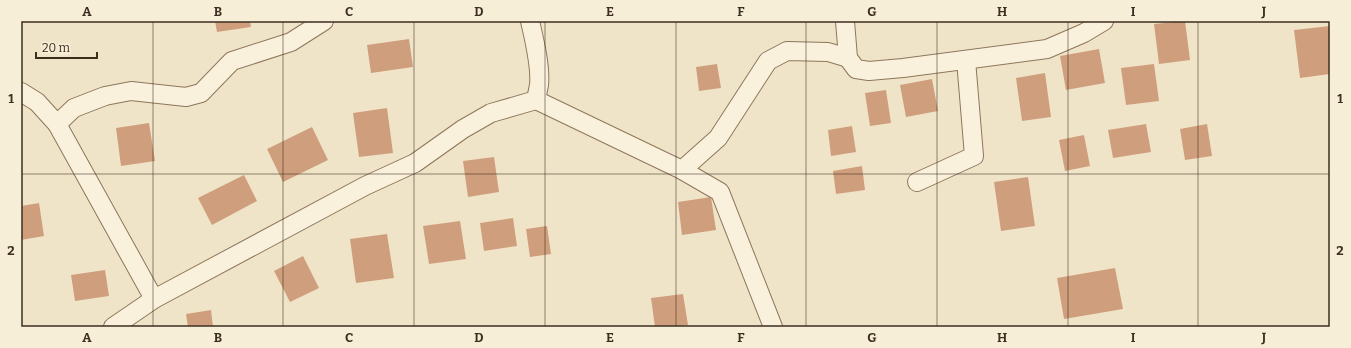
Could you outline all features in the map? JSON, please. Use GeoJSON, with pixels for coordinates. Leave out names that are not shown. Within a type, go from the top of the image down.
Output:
{"type":"FeatureCollection","features":[{"type":"Feature","properties":{"kind":"street"},"geometry":{"type":"LineString","coordinates":[[58,124],[74,108],[105,96],[131,91],[186,97],[201,93],[232,61],[291,42],[324,21]]}},
{"type":"Feature","properties":{"kind":"street"},"geometry":{"type":"LineString","coordinates":[[530,21],[538,65],[539,83],[536,100]]}},
{"type":"Feature","properties":{"kind":"street"},"geometry":{"type":"LineString","coordinates":[[845,21],[848,58],[856,69],[869,71],[1047,49],[1084,33],[1104,21]]}},
{"type":"Feature","properties":{"kind":"street"},"geometry":{"type":"LineString","coordinates":[[682,170],[718,138],[768,61],[787,51],[828,52],[848,58]]}},
{"type":"Feature","properties":{"kind":"street"},"geometry":{"type":"LineString","coordinates":[[917,182],[974,156],[966,60]]}},
{"type":"Feature","properties":{"kind":"street"},"geometry":{"type":"LineString","coordinates":[[21,92],[37,102],[58,124],[154,299]]}},
{"type":"Feature","properties":{"kind":"street"},"geometry":{"type":"LineString","coordinates":[[113,327],[154,299],[365,186],[415,163],[463,129],[491,113],[536,100],[682,170],[720,192],[773,327]]}},
{"type":"Feature","properties":{"kind":"building"},"geometry":{"type":"Polygon","coordinates":[[[215,21],[250,21],[251,27],[217,32],[215,21]]]}},
{"type":"Feature","properties":{"kind":"building"},"geometry":{"type":"Polygon","coordinates":[[[1185,21],[1190,60],[1159,64],[1154,24],[1185,21]]]}},
{"type":"Feature","properties":{"kind":"building"},"geometry":{"type":"Polygon","coordinates":[[[1330,26],[1330,74],[1300,78],[1294,30],[1330,26]]]}},
{"type":"Feature","properties":{"kind":"building"},"geometry":{"type":"Polygon","coordinates":[[[409,39],[413,67],[371,73],[367,45],[409,39]]]}},
{"type":"Feature","properties":{"kind":"building"},"geometry":{"type":"Polygon","coordinates":[[[1099,49],[1105,83],[1066,90],[1060,56],[1099,49]]]}},
{"type":"Feature","properties":{"kind":"building"},"geometry":{"type":"Polygon","coordinates":[[[717,64],[721,88],[699,91],[696,67],[717,64]]]}},
{"type":"Feature","properties":{"kind":"building"},"geometry":{"type":"Polygon","coordinates":[[[1154,64],[1159,101],[1126,105],[1121,68],[1154,64]]]}},
{"type":"Feature","properties":{"kind":"building"},"geometry":{"type":"Polygon","coordinates":[[[1045,73],[1051,117],[1022,121],[1016,78],[1045,73]]]}},
{"type":"Feature","properties":{"kind":"building"},"geometry":{"type":"Polygon","coordinates":[[[932,79],[938,111],[906,117],[900,85],[932,79]]]}},
{"type":"Feature","properties":{"kind":"building"},"geometry":{"type":"Polygon","coordinates":[[[886,90],[891,123],[870,126],[865,93],[886,90]]]}},
{"type":"Feature","properties":{"kind":"building"},"geometry":{"type":"Polygon","coordinates":[[[387,108],[393,153],[359,157],[353,113],[387,108]]]}},
{"type":"Feature","properties":{"kind":"building"},"geometry":{"type":"Polygon","coordinates":[[[149,123],[155,161],[121,166],[116,128],[149,123]]]}},
{"type":"Feature","properties":{"kind":"building"},"geometry":{"type":"Polygon","coordinates":[[[1146,124],[1151,152],[1113,158],[1108,130],[1146,124]]]}},
{"type":"Feature","properties":{"kind":"building"},"geometry":{"type":"Polygon","coordinates":[[[1207,124],[1212,156],[1185,160],[1180,129],[1207,124]]]}},
{"type":"Feature","properties":{"kind":"building"},"geometry":{"type":"Polygon","coordinates":[[[852,126],[856,152],[831,156],[828,130],[852,126]]]}},
{"type":"Feature","properties":{"kind":"building"},"geometry":{"type":"Polygon","coordinates":[[[312,127],[328,160],[283,182],[267,149],[312,127]]]}},
{"type":"Feature","properties":{"kind":"building"},"geometry":{"type":"Polygon","coordinates":[[[1084,135],[1090,166],[1065,171],[1059,140],[1084,135]]]}},
{"type":"Feature","properties":{"kind":"building"},"geometry":{"type":"Polygon","coordinates":[[[494,157],[499,192],[468,197],[463,161],[494,157]]]}},
{"type":"Feature","properties":{"kind":"building"},"geometry":{"type":"Polygon","coordinates":[[[862,166],[865,190],[836,194],[833,171],[862,166]]]}},
{"type":"Feature","properties":{"kind":"building"},"geometry":{"type":"Polygon","coordinates":[[[244,175],[257,201],[212,225],[198,198],[244,175]]]}},
{"type":"Feature","properties":{"kind":"building"},"geometry":{"type":"Polygon","coordinates":[[[1028,177],[1035,226],[1001,231],[994,182],[1028,177]]]}},
{"type":"Feature","properties":{"kind":"building"},"geometry":{"type":"Polygon","coordinates":[[[711,197],[716,230],[682,235],[678,202],[711,197]]]}},
{"type":"Feature","properties":{"kind":"building"},"geometry":{"type":"Polygon","coordinates":[[[39,203],[44,236],[21,240],[21,206],[39,203]]]}},
{"type":"Feature","properties":{"kind":"building"},"geometry":{"type":"Polygon","coordinates":[[[513,218],[517,246],[484,251],[480,223],[513,218]]]}},
{"type":"Feature","properties":{"kind":"building"},"geometry":{"type":"Polygon","coordinates":[[[460,221],[466,259],[429,264],[423,226],[460,221]]]}},
{"type":"Feature","properties":{"kind":"building"},"geometry":{"type":"Polygon","coordinates":[[[547,226],[551,254],[530,257],[526,229],[547,226]]]}},
{"type":"Feature","properties":{"kind":"building"},"geometry":{"type":"Polygon","coordinates":[[[387,234],[394,278],[356,283],[350,239],[387,234]]]}},
{"type":"Feature","properties":{"kind":"building"},"geometry":{"type":"Polygon","coordinates":[[[303,256],[319,288],[290,302],[274,271],[303,256]]]}},
{"type":"Feature","properties":{"kind":"building"},"geometry":{"type":"Polygon","coordinates":[[[1115,268],[1123,309],[1064,319],[1057,278],[1115,268]]]}},
{"type":"Feature","properties":{"kind":"building"},"geometry":{"type":"Polygon","coordinates":[[[105,270],[109,296],[75,301],[71,275],[105,270]]]}},
{"type":"Feature","properties":{"kind":"building"},"geometry":{"type":"Polygon","coordinates":[[[683,294],[688,325],[676,327],[655,327],[651,298],[683,294]]]}},
{"type":"Feature","properties":{"kind":"building"},"geometry":{"type":"Polygon","coordinates":[[[211,310],[213,327],[188,327],[186,314],[211,310]]]}}]}
